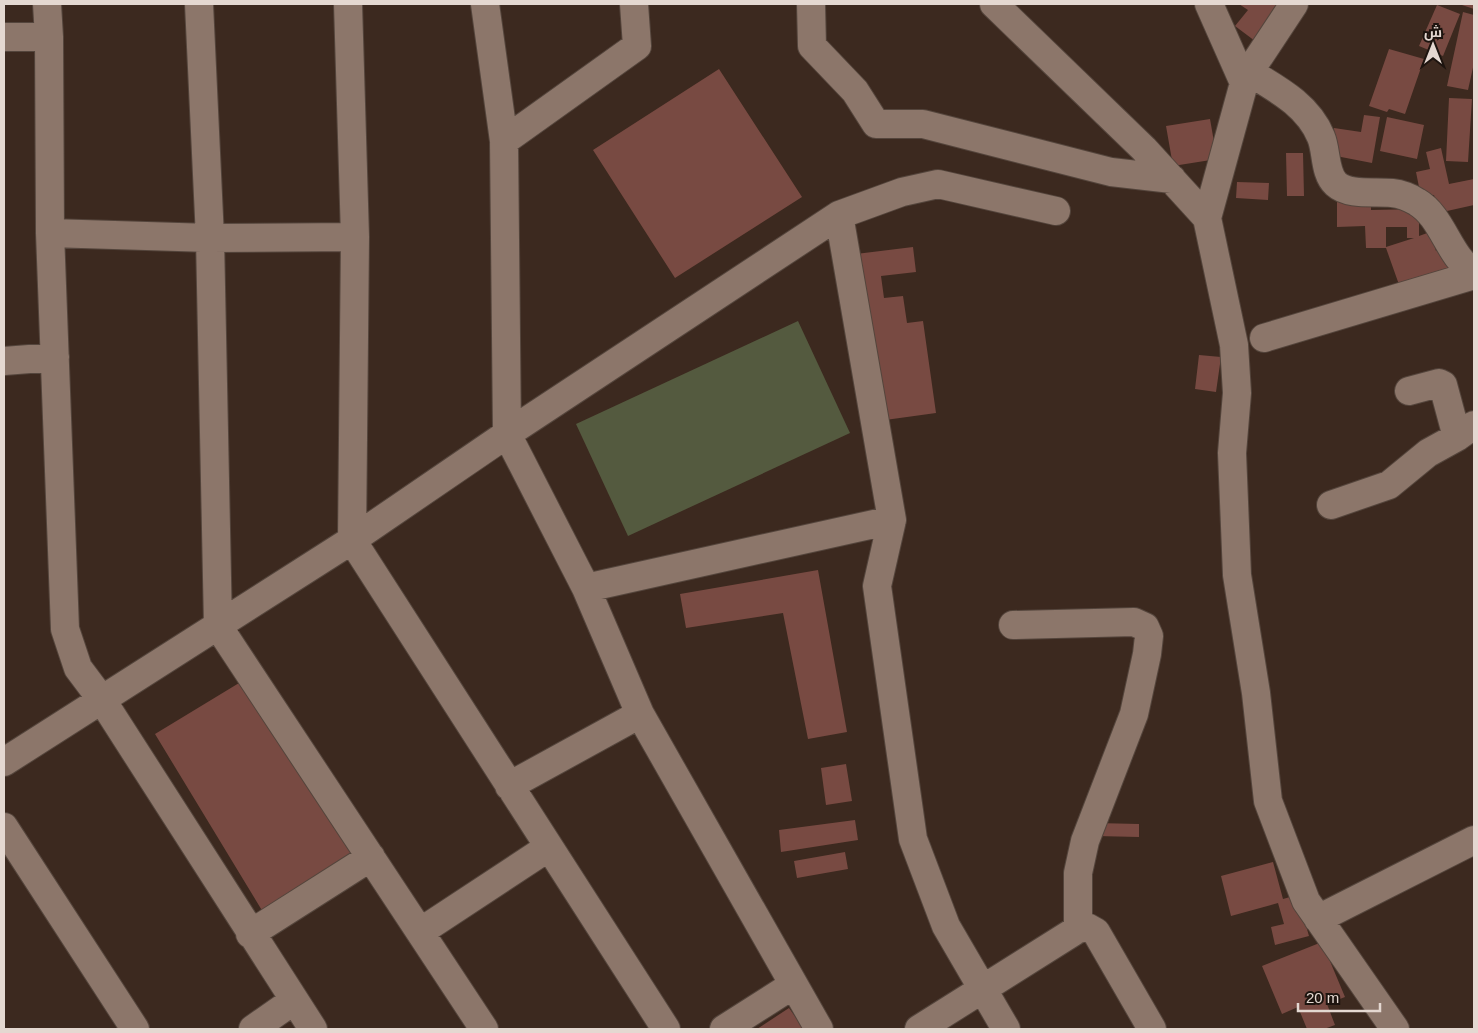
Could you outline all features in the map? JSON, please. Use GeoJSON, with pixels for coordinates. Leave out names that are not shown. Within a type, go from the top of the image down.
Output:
{"type":"FeatureCollection","features":[{"type":"Feature","properties":{"kind":"street"},"geometry":{"type":"LineString","coordinates":[[47,4],[49,37],[50,233],[65,629],[78,668],[102,700],[312,1029]]}},
{"type":"Feature","properties":{"kind":"street"},"geometry":{"type":"LineString","coordinates":[[199,4],[210,238],[218,626],[484,1029]]}},
{"type":"Feature","properties":{"kind":"street"},"geometry":{"type":"LineString","coordinates":[[348,4],[355,237],[352,540],[666,1029]]}},
{"type":"Feature","properties":{"kind":"street"},"geometry":{"type":"LineString","coordinates":[[485,4],[504,141],[506,434],[586,588],[640,714],[819,1029]]}},
{"type":"Feature","properties":{"kind":"street"},"geometry":{"type":"LineString","coordinates":[[504,141],[637,46],[634,4]]}},
{"type":"Feature","properties":{"kind":"street"},"geometry":{"type":"LineString","coordinates":[[811,4],[812,46],[855,91],[876,124],[923,124],[1111,172],[1172,179]]}},
{"type":"Feature","properties":{"kind":"street"},"geometry":{"type":"LineString","coordinates":[[994,4],[1144,149],[1208,218]]}},
{"type":"Feature","properties":{"kind":"street"},"geometry":{"type":"LineString","coordinates":[[1209,4],[1246,78],[1285,94],[1307,113],[1322,138],[1330,174],[1335,184],[1343,189],[1393,193],[1406,196],[1418,202],[1429,211],[1463,263],[1474,274],[1264,338]]}},
{"type":"Feature","properties":{"kind":"street"},"geometry":{"type":"LineString","coordinates":[[1294,4],[1246,78],[1208,218],[1234,345],[1237,393],[1232,453],[1237,575],[1256,693],[1268,801],[1306,901],[1395,1029]]}},
{"type":"Feature","properties":{"kind":"street"},"geometry":{"type":"LineString","coordinates":[[4,37],[49,37]]}},
{"type":"Feature","properties":{"kind":"street"},"geometry":{"type":"LineString","coordinates":[[4,762],[352,540],[506,434],[839,215],[902,192],[938,184],[1056,210]]}},
{"type":"Feature","properties":{"kind":"street"},"geometry":{"type":"LineString","coordinates":[[839,215],[892,520],[877,586],[913,839],[946,926],[1006,1029]]}},
{"type":"Feature","properties":{"kind":"street"},"geometry":{"type":"LineString","coordinates":[[50,233],[210,238],[355,237]]}},
{"type":"Feature","properties":{"kind":"street"},"geometry":{"type":"LineString","coordinates":[[4,361],[55,357]]}},
{"type":"Feature","properties":{"kind":"street"},"geometry":{"type":"LineString","coordinates":[[1331,506],[1388,485],[1424,456],[1466,431],[1443,385],[1439,383],[1409,391]]}},
{"type":"Feature","properties":{"kind":"street"},"geometry":{"type":"LineString","coordinates":[[586,588],[892,520]]}},
{"type":"Feature","properties":{"kind":"street"},"geometry":{"type":"LineString","coordinates":[[1013,625],[1134,622],[1145,627],[1149,636],[1134,714],[1085,840],[1078,874],[1078,929]]}},
{"type":"Feature","properties":{"kind":"street"},"geometry":{"type":"LineString","coordinates":[[509,786],[640,714]]}},
{"type":"Feature","properties":{"kind":"street"},"geometry":{"type":"LineString","coordinates":[[4,828],[123,1025]]}},
{"type":"Feature","properties":{"kind":"street"},"geometry":{"type":"LineString","coordinates":[[1318,919],[1474,840]]}},
{"type":"Feature","properties":{"kind":"street"},"geometry":{"type":"LineString","coordinates":[[420,932],[549,846]]}},
{"type":"Feature","properties":{"kind":"street"},"geometry":{"type":"LineString","coordinates":[[250,934],[371,857]]}},
{"type":"Feature","properties":{"kind":"street"},"geometry":{"type":"LineString","coordinates":[[919,1029],[1078,929],[1087,927],[1096,932],[1152,1029]]}},
{"type":"Feature","properties":{"kind":"street"},"geometry":{"type":"LineString","coordinates":[[724,1029],[793,985]]}},
{"type":"Feature","properties":{"kind":"street"},"geometry":{"type":"LineString","coordinates":[[253,1029],[293,1002]]}},
{"type":"Feature","properties":{"kind":"green space"},"geometry":{"type":"Polygon","coordinates":[[[798,321],[850,433],[628,536],[576,424],[798,321]]]}},
{"type":"Feature","properties":{"kind":"building"},"geometry":{"type":"Polygon","coordinates":[[[1239,4],[1283,4],[1255,41],[1235,26],[1248,10],[1239,4]]]}},
{"type":"Feature","properties":{"kind":"building"},"geometry":{"type":"Polygon","coordinates":[[[1459,4],[1474,4],[1474,9],[1459,4]]]}},
{"type":"Feature","properties":{"kind":"building"},"geometry":{"type":"Polygon","coordinates":[[[1437,5],[1460,14],[1443,56],[1419,46],[1437,5]]]}},
{"type":"Feature","properties":{"kind":"building"},"geometry":{"type":"Polygon","coordinates":[[[1463,12],[1474,15],[1474,63],[1468,90],[1447,86],[1463,12]]]}},
{"type":"Feature","properties":{"kind":"building"},"geometry":{"type":"Polygon","coordinates":[[[1389,49],[1424,59],[1405,114],[1389,109],[1387,112],[1369,106],[1389,49]]]}},
{"type":"Feature","properties":{"kind":"building"},"geometry":{"type":"Polygon","coordinates":[[[719,69],[802,197],[675,278],[593,150],[719,69]]]}},
{"type":"Feature","properties":{"kind":"building"},"geometry":{"type":"Polygon","coordinates":[[[1449,98],[1472,99],[1468,162],[1446,161],[1449,98]]]}},
{"type":"Feature","properties":{"kind":"building"},"geometry":{"type":"Polygon","coordinates":[[[1364,115],[1380,117],[1372,163],[1336,156],[1334,128],[1361,132],[1364,115]]]}},
{"type":"Feature","properties":{"kind":"building"},"geometry":{"type":"Polygon","coordinates":[[[1387,117],[1424,125],[1417,159],[1380,151],[1387,117]]]}},
{"type":"Feature","properties":{"kind":"building"},"geometry":{"type":"Polygon","coordinates":[[[1210,119],[1217,159],[1173,166],[1166,126],[1210,119]]]}},
{"type":"Feature","properties":{"kind":"building"},"geometry":{"type":"Polygon","coordinates":[[[1441,148],[1449,184],[1474,179],[1474,205],[1438,213],[1434,195],[1421,197],[1416,172],[1430,169],[1426,152],[1441,148]]]}},
{"type":"Feature","properties":{"kind":"building"},"geometry":{"type":"Polygon","coordinates":[[[1286,153],[1303,153],[1304,196],[1287,196],[1286,153]]]}},
{"type":"Feature","properties":{"kind":"building"},"geometry":{"type":"Polygon","coordinates":[[[1237,182],[1269,183],[1268,200],[1236,198],[1237,182]]]}},
{"type":"Feature","properties":{"kind":"building"},"geometry":{"type":"Polygon","coordinates":[[[1371,199],[1371,210],[1419,209],[1419,236],[1430,232],[1436,251],[1450,247],[1460,273],[1402,293],[1386,248],[1366,248],[1365,226],[1337,227],[1337,200],[1371,199]],[[1386,227],[1386,247],[1414,238],[1407,238],[1407,227],[1386,227]]]}},
{"type":"Feature","properties":{"kind":"building"},"geometry":{"type":"Polygon","coordinates":[[[913,247],[916,272],[881,276],[884,298],[903,296],[907,323],[923,321],[936,413],[878,421],[856,254],[913,247]]]}},
{"type":"Feature","properties":{"kind":"building"},"geometry":{"type":"Polygon","coordinates":[[[1199,355],[1221,357],[1216,392],[1195,389],[1199,355]]]}},
{"type":"Feature","properties":{"kind":"building"},"geometry":{"type":"Polygon","coordinates":[[[818,570],[847,732],[808,739],[783,613],[686,628],[680,594],[818,570]]]}},
{"type":"Feature","properties":{"kind":"building"},"geometry":{"type":"Polygon","coordinates":[[[244,680],[334,828],[341,824],[366,864],[269,922],[155,734],[244,680]]]}},
{"type":"Feature","properties":{"kind":"building"},"geometry":{"type":"Polygon","coordinates":[[[846,764],[852,801],[826,805],[821,768],[846,764]]]}},
{"type":"Feature","properties":{"kind":"building"},"geometry":{"type":"Polygon","coordinates":[[[855,820],[858,840],[781,852],[779,830],[855,820]]]}},
{"type":"Feature","properties":{"kind":"building"},"geometry":{"type":"Polygon","coordinates":[[[1096,823],[1139,824],[1139,837],[1096,836],[1096,823]]]}},
{"type":"Feature","properties":{"kind":"building"},"geometry":{"type":"Polygon","coordinates":[[[845,852],[848,869],[797,878],[794,861],[845,852]]]}},
{"type":"Feature","properties":{"kind":"building"},"geometry":{"type":"Polygon","coordinates":[[[1273,862],[1283,899],[1297,895],[1309,936],[1275,945],[1271,927],[1284,924],[1278,903],[1231,916],[1221,876],[1273,862]]]}},
{"type":"Feature","properties":{"kind":"building"},"geometry":{"type":"Polygon","coordinates":[[[1322,942],[1345,997],[1327,1004],[1335,1025],[1324,1029],[1307,1029],[1298,1007],[1282,1014],[1262,966],[1322,942]]]}},
{"type":"Feature","properties":{"kind":"building"},"geometry":{"type":"Polygon","coordinates":[[[789,1008],[804,1029],[757,1029],[789,1008]]]}}]}
